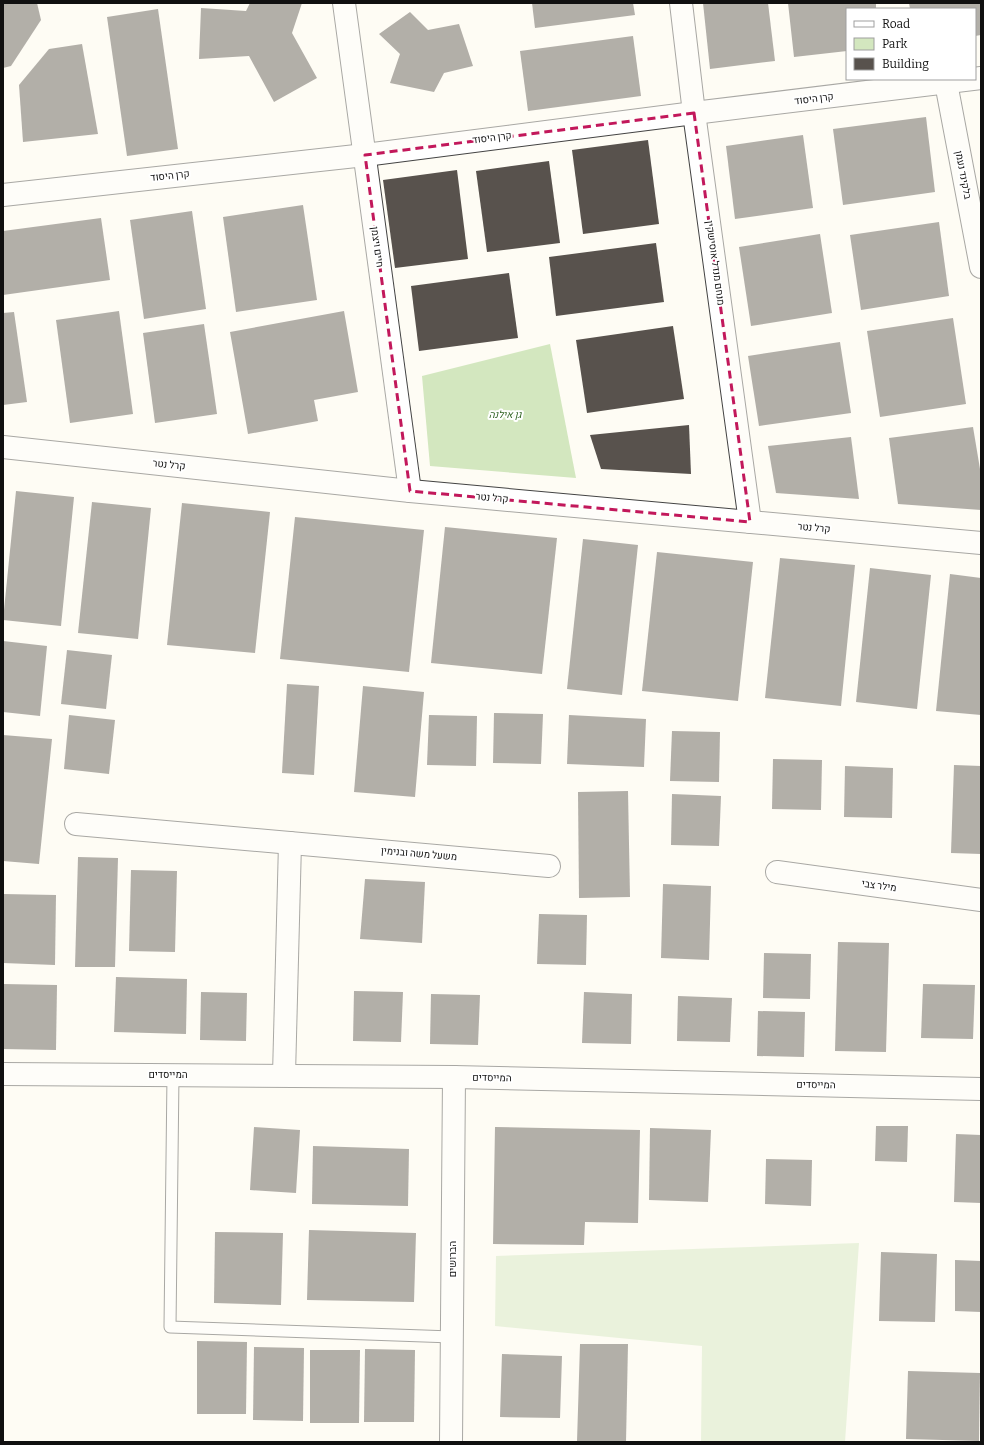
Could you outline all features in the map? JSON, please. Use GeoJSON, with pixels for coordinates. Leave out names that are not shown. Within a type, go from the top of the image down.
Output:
{"type":"FeatureCollection","features":[{"type":"Feature","properties":{"kind":"street","name":"חיים ויצמן"},"geometry":{"type":"LineString","coordinates":[[344,3],[410,491]]}},
{"type":"Feature","properties":{"kind":"street","name":"מנחם מנדל אוסישקין"},"geometry":{"type":"LineString","coordinates":[[681,3],[694,112],[750,522]]}},
{"type":"Feature","properties":{"kind":"street","name":"קרן היסוד"},"geometry":{"type":"LineString","coordinates":[[3,195],[365,155],[694,112],[946,84],[969,80]]}},
{"type":"Feature","properties":{"kind":"street","name":"בלקינד נעמן"},"geometry":{"type":"LineString","coordinates":[[946,84],[981,267]]}},
{"type":"Feature","properties":{"kind":"street","name":"קרל נטר"},"geometry":{"type":"LineString","coordinates":[[3,447],[410,491],[981,544]]}},
{"type":"Feature","properties":{"kind":"street","name":"משעל משה ובנימין"},"geometry":{"type":"LineString","coordinates":[[76,824],[549,866]]}},
{"type":"Feature","properties":{"kind":"street"},"geometry":{"type":"LineString","coordinates":[[284,1076],[290,843]]}},
{"type":"Feature","properties":{"kind":"street","name":"מילר צבי"},"geometry":{"type":"LineString","coordinates":[[777,872],[981,900]]}},
{"type":"Feature","properties":{"kind":"street","name":"המייסדים"},"geometry":{"type":"LineString","coordinates":[[3,1074],[454,1077],[981,1089]]}},
{"type":"Feature","properties":{"kind":"street","name":"הברושים"},"geometry":{"type":"LineString","coordinates":[[451,1442],[454,1077]]}},
{"type":"Feature","properties":{"kind":"lane"},"geometry":{"type":"LineString","coordinates":[[173,1075],[170,1328],[452,1337]]}},
{"type":"Feature","properties":{"kind":"highlighted area"},"geometry":{"type":"Polygon","coordinates":[[[694,113],[750,522],[410,491],[365,155],[694,113]]]}},
{"type":"Feature","properties":{"kind":"green space","name":"גן אילנה"},"geometry":{"type":"Polygon","coordinates":[[[550,344],[576,478],[430,466],[422,376],[550,344]]]}},
{"type":"Feature","properties":{"kind":"green space"},"geometry":{"type":"Polygon","coordinates":[[[859,1243],[845,1442],[701,1442],[702,1346],[495,1326],[496,1256],[859,1243]]]}},
{"type":"Feature","properties":{"kind":"building"},"geometry":{"type":"Polygon","coordinates":[[[3,3],[37,3],[41,20],[11,66],[3,68],[3,3]]]}},
{"type":"Feature","properties":{"kind":"building"},"geometry":{"type":"Polygon","coordinates":[[[250,3],[302,3],[292,33],[317,78],[274,102],[249,56],[199,59],[201,8],[246,11],[250,3]]]}},
{"type":"Feature","properties":{"kind":"building"},"geometry":{"type":"Polygon","coordinates":[[[532,3],[633,3],[635,15],[535,28],[532,3]]]}},
{"type":"Feature","properties":{"kind":"building"},"geometry":{"type":"Polygon","coordinates":[[[703,3],[768,3],[775,61],[710,69],[703,3]]]}},
{"type":"Feature","properties":{"kind":"building"},"geometry":{"type":"Polygon","coordinates":[[[788,3],[876,3],[876,8],[846,8],[846,51],[794,57],[788,3]]]}},
{"type":"Feature","properties":{"kind":"building"},"geometry":{"type":"Polygon","coordinates":[[[909,3],[981,3],[981,35],[976,36],[976,8],[910,8],[909,3]]]}},
{"type":"Feature","properties":{"kind":"building"},"geometry":{"type":"Polygon","coordinates":[[[158,9],[178,149],[127,156],[107,17],[158,9]]]}},
{"type":"Feature","properties":{"kind":"building"},"geometry":{"type":"Polygon","coordinates":[[[410,12],[428,30],[459,24],[473,66],[444,73],[434,92],[390,83],[400,54],[379,34],[410,12]]]}},
{"type":"Feature","properties":{"kind":"building"},"geometry":{"type":"Polygon","coordinates":[[[633,36],[641,96],[528,111],[520,51],[633,36]]]}},
{"type":"Feature","properties":{"kind":"building"},"geometry":{"type":"Polygon","coordinates":[[[82,44],[98,134],[23,142],[19,85],[49,49],[82,44]]]}},
{"type":"Feature","properties":{"kind":"building"},"geometry":{"type":"Polygon","coordinates":[[[926,117],[935,192],[843,205],[833,129],[926,117]]]}},
{"type":"Feature","properties":{"kind":"building"},"geometry":{"type":"Polygon","coordinates":[[[803,135],[813,208],[735,219],[726,146],[803,135]]]}},
{"type":"Feature","properties":{"kind":"building"},"geometry":{"type":"Polygon","coordinates":[[[648,140],[659,224],[583,234],[572,150],[648,140]]]}},
{"type":"Feature","properties":{"kind":"building"},"geometry":{"type":"Polygon","coordinates":[[[549,161],[560,243],[487,252],[476,171],[549,161]]]}},
{"type":"Feature","properties":{"kind":"building"},"geometry":{"type":"Polygon","coordinates":[[[457,170],[468,259],[395,268],[383,180],[457,170]]]}},
{"type":"Feature","properties":{"kind":"building"},"geometry":{"type":"Polygon","coordinates":[[[303,205],[317,300],[236,312],[223,217],[303,205]]]}},
{"type":"Feature","properties":{"kind":"building"},"geometry":{"type":"Polygon","coordinates":[[[192,211],[206,309],[144,319],[130,220],[192,211]]]}},
{"type":"Feature","properties":{"kind":"building"},"geometry":{"type":"Polygon","coordinates":[[[101,218],[110,280],[3,295],[3,231],[101,218]]]}},
{"type":"Feature","properties":{"kind":"building"},"geometry":{"type":"Polygon","coordinates":[[[939,222],[949,296],[861,310],[850,235],[939,222]]]}},
{"type":"Feature","properties":{"kind":"building"},"geometry":{"type":"Polygon","coordinates":[[[820,234],[832,313],[751,326],[739,247],[820,234]]]}},
{"type":"Feature","properties":{"kind":"building"},"geometry":{"type":"Polygon","coordinates":[[[656,243],[664,302],[556,316],[549,257],[656,243]]]}},
{"type":"Feature","properties":{"kind":"building"},"geometry":{"type":"Polygon","coordinates":[[[509,273],[518,338],[419,351],[411,286],[509,273]]]}},
{"type":"Feature","properties":{"kind":"building"},"geometry":{"type":"Polygon","coordinates":[[[119,311],[133,414],[70,423],[56,320],[119,311]]]}},
{"type":"Feature","properties":{"kind":"building"},"geometry":{"type":"Polygon","coordinates":[[[344,311],[358,392],[314,400],[318,421],[248,434],[230,332],[344,311]]]}},
{"type":"Feature","properties":{"kind":"building"},"geometry":{"type":"Polygon","coordinates":[[[14,312],[27,402],[3,405],[3,313],[14,312]]]}},
{"type":"Feature","properties":{"kind":"building"},"geometry":{"type":"Polygon","coordinates":[[[953,318],[966,404],[880,417],[867,331],[953,318]]]}},
{"type":"Feature","properties":{"kind":"building"},"geometry":{"type":"Polygon","coordinates":[[[204,324],[217,414],[155,423],[143,333],[204,324]]]}},
{"type":"Feature","properties":{"kind":"building"},"geometry":{"type":"Polygon","coordinates":[[[673,326],[684,399],[587,413],[576,340],[673,326]]]}},
{"type":"Feature","properties":{"kind":"building"},"geometry":{"type":"Polygon","coordinates":[[[840,342],[851,413],[759,426],[748,356],[840,342]]]}},
{"type":"Feature","properties":{"kind":"building"},"geometry":{"type":"Polygon","coordinates":[[[689,425],[691,474],[601,469],[590,435],[689,425]]]}},
{"type":"Feature","properties":{"kind":"building"},"geometry":{"type":"Polygon","coordinates":[[[973,427],[981,475],[981,510],[898,504],[889,438],[973,427]]]}},
{"type":"Feature","properties":{"kind":"building"},"geometry":{"type":"Polygon","coordinates":[[[851,437],[859,499],[776,493],[768,446],[851,437]]]}},
{"type":"Feature","properties":{"kind":"building"},"geometry":{"type":"Polygon","coordinates":[[[16,491],[74,497],[61,626],[3,620],[16,491]]]}},
{"type":"Feature","properties":{"kind":"building"},"geometry":{"type":"Polygon","coordinates":[[[92,502],[151,508],[138,639],[78,633],[92,502]]]}},
{"type":"Feature","properties":{"kind":"building"},"geometry":{"type":"Polygon","coordinates":[[[182,503],[270,512],[255,653],[167,645],[182,503]]]}},
{"type":"Feature","properties":{"kind":"building"},"geometry":{"type":"Polygon","coordinates":[[[295,517],[424,530],[409,672],[280,659],[295,517]]]}},
{"type":"Feature","properties":{"kind":"building"},"geometry":{"type":"Polygon","coordinates":[[[445,527],[557,538],[542,674],[431,663],[445,527]]]}},
{"type":"Feature","properties":{"kind":"building"},"geometry":{"type":"Polygon","coordinates":[[[583,539],[638,545],[622,695],[567,689],[583,539]]]}},
{"type":"Feature","properties":{"kind":"building"},"geometry":{"type":"Polygon","coordinates":[[[657,552],[753,562],[738,701],[642,691],[657,552]]]}},
{"type":"Feature","properties":{"kind":"building"},"geometry":{"type":"Polygon","coordinates":[[[780,558],[855,565],[841,706],[765,698],[780,558]]]}},
{"type":"Feature","properties":{"kind":"building"},"geometry":{"type":"Polygon","coordinates":[[[870,568],[931,575],[917,709],[856,702],[870,568]]]}},
{"type":"Feature","properties":{"kind":"building"},"geometry":{"type":"Polygon","coordinates":[[[950,574],[981,578],[981,715],[936,711],[950,574]]]}},
{"type":"Feature","properties":{"kind":"building"},"geometry":{"type":"Polygon","coordinates":[[[3,641],[47,646],[40,716],[3,712],[3,641]]]}},
{"type":"Feature","properties":{"kind":"building"},"geometry":{"type":"Polygon","coordinates":[[[67,650],[112,655],[106,709],[61,704],[67,650]]]}},
{"type":"Feature","properties":{"kind":"building"},"geometry":{"type":"Polygon","coordinates":[[[287,684],[319,686],[314,775],[282,773],[287,684]]]}},
{"type":"Feature","properties":{"kind":"building"},"geometry":{"type":"Polygon","coordinates":[[[363,686],[424,692],[415,797],[354,792],[363,686]]]}},
{"type":"Feature","properties":{"kind":"building"},"geometry":{"type":"Polygon","coordinates":[[[494,713],[543,714],[541,764],[493,763],[494,713]]]}},
{"type":"Feature","properties":{"kind":"building"},"geometry":{"type":"Polygon","coordinates":[[[69,715],[115,720],[109,774],[64,769],[69,715]]]}},
{"type":"Feature","properties":{"kind":"building"},"geometry":{"type":"Polygon","coordinates":[[[429,715],[477,716],[476,766],[427,765],[429,715]]]}},
{"type":"Feature","properties":{"kind":"building"},"geometry":{"type":"Polygon","coordinates":[[[569,715],[646,719],[644,767],[567,764],[569,715]]]}},
{"type":"Feature","properties":{"kind":"building"},"geometry":{"type":"Polygon","coordinates":[[[672,731],[720,732],[719,782],[670,781],[672,731]]]}},
{"type":"Feature","properties":{"kind":"building"},"geometry":{"type":"Polygon","coordinates":[[[3,735],[52,739],[39,864],[3,861],[3,735]]]}},
{"type":"Feature","properties":{"kind":"building"},"geometry":{"type":"Polygon","coordinates":[[[773,759],[822,760],[821,810],[772,809],[773,759]]]}},
{"type":"Feature","properties":{"kind":"building"},"geometry":{"type":"Polygon","coordinates":[[[954,765],[981,766],[981,854],[951,853],[954,765]]]}},
{"type":"Feature","properties":{"kind":"building"},"geometry":{"type":"Polygon","coordinates":[[[845,766],[893,768],[892,818],[844,817],[845,766]]]}},
{"type":"Feature","properties":{"kind":"building"},"geometry":{"type":"Polygon","coordinates":[[[628,791],[630,897],[579,898],[578,792],[628,791]]]}},
{"type":"Feature","properties":{"kind":"building"},"geometry":{"type":"Polygon","coordinates":[[[672,794],[721,796],[719,846],[671,845],[672,794]]]}},
{"type":"Feature","properties":{"kind":"building"},"geometry":{"type":"Polygon","coordinates":[[[78,857],[118,858],[115,967],[75,967],[78,857]]]}},
{"type":"Feature","properties":{"kind":"building"},"geometry":{"type":"Polygon","coordinates":[[[131,870],[177,871],[175,952],[129,951],[131,870]]]}},
{"type":"Feature","properties":{"kind":"building"},"geometry":{"type":"Polygon","coordinates":[[[365,879],[425,882],[422,943],[360,939],[365,879]]]}},
{"type":"Feature","properties":{"kind":"building"},"geometry":{"type":"Polygon","coordinates":[[[663,884],[711,886],[709,960],[661,958],[663,884]]]}},
{"type":"Feature","properties":{"kind":"building"},"geometry":{"type":"Polygon","coordinates":[[[3,894],[56,895],[55,965],[3,963],[3,894]]]}},
{"type":"Feature","properties":{"kind":"building"},"geometry":{"type":"Polygon","coordinates":[[[539,914],[587,915],[586,965],[537,964],[539,914]]]}},
{"type":"Feature","properties":{"kind":"building"},"geometry":{"type":"Polygon","coordinates":[[[838,942],[889,943],[886,1052],[835,1051],[838,942]]]}},
{"type":"Feature","properties":{"kind":"building"},"geometry":{"type":"Polygon","coordinates":[[[764,953],[811,954],[810,999],[763,998],[764,953]]]}},
{"type":"Feature","properties":{"kind":"building"},"geometry":{"type":"Polygon","coordinates":[[[116,977],[187,979],[186,1034],[114,1032],[116,977]]]}},
{"type":"Feature","properties":{"kind":"building"},"geometry":{"type":"Polygon","coordinates":[[[3,984],[57,985],[56,1050],[3,1049],[3,984]]]}},
{"type":"Feature","properties":{"kind":"building"},"geometry":{"type":"Polygon","coordinates":[[[923,984],[975,985],[973,1039],[921,1038],[923,984]]]}},
{"type":"Feature","properties":{"kind":"building"},"geometry":{"type":"Polygon","coordinates":[[[354,991],[403,992],[401,1042],[353,1041],[354,991]]]}},
{"type":"Feature","properties":{"kind":"building"},"geometry":{"type":"Polygon","coordinates":[[[201,992],[247,993],[246,1041],[200,1040],[201,992]]]}},
{"type":"Feature","properties":{"kind":"building"},"geometry":{"type":"Polygon","coordinates":[[[584,992],[632,994],[631,1044],[582,1043],[584,992]]]}},
{"type":"Feature","properties":{"kind":"building"},"geometry":{"type":"Polygon","coordinates":[[[431,994],[480,995],[478,1045],[430,1044],[431,994]]]}},
{"type":"Feature","properties":{"kind":"building"},"geometry":{"type":"Polygon","coordinates":[[[678,996],[732,998],[730,1042],[677,1041],[678,996]]]}},
{"type":"Feature","properties":{"kind":"building"},"geometry":{"type":"Polygon","coordinates":[[[758,1011],[805,1012],[804,1057],[757,1056],[758,1011]]]}},
{"type":"Feature","properties":{"kind":"building"},"geometry":{"type":"Polygon","coordinates":[[[876,1126],[908,1126],[907,1162],[875,1161],[876,1126]]]}},
{"type":"Feature","properties":{"kind":"building"},"geometry":{"type":"Polygon","coordinates":[[[254,1127],[300,1130],[296,1193],[250,1190],[254,1127]]]}},
{"type":"Feature","properties":{"kind":"building"},"geometry":{"type":"Polygon","coordinates":[[[495,1127],[640,1130],[638,1223],[585,1222],[584,1245],[493,1244],[495,1127]]]}},
{"type":"Feature","properties":{"kind":"building"},"geometry":{"type":"Polygon","coordinates":[[[650,1128],[711,1130],[708,1202],[649,1200],[650,1128]]]}},
{"type":"Feature","properties":{"kind":"building"},"geometry":{"type":"Polygon","coordinates":[[[956,1134],[981,1135],[981,1203],[954,1202],[956,1134]]]}},
{"type":"Feature","properties":{"kind":"building"},"geometry":{"type":"Polygon","coordinates":[[[313,1146],[409,1149],[408,1206],[312,1204],[313,1146]]]}},
{"type":"Feature","properties":{"kind":"building"},"geometry":{"type":"Polygon","coordinates":[[[766,1159],[812,1160],[811,1206],[765,1204],[766,1159]]]}},
{"type":"Feature","properties":{"kind":"building"},"geometry":{"type":"Polygon","coordinates":[[[309,1230],[416,1233],[414,1302],[307,1300],[309,1230]]]}},
{"type":"Feature","properties":{"kind":"building"},"geometry":{"type":"Polygon","coordinates":[[[215,1232],[283,1233],[281,1305],[214,1303],[215,1232]]]}},
{"type":"Feature","properties":{"kind":"building"},"geometry":{"type":"Polygon","coordinates":[[[881,1252],[937,1254],[935,1322],[879,1321],[881,1252]]]}},
{"type":"Feature","properties":{"kind":"building"},"geometry":{"type":"Polygon","coordinates":[[[955,1260],[981,1261],[981,1312],[955,1311],[955,1260]]]}},
{"type":"Feature","properties":{"kind":"building"},"geometry":{"type":"Polygon","coordinates":[[[197,1341],[247,1342],[246,1414],[197,1414],[197,1341]]]}},
{"type":"Feature","properties":{"kind":"building"},"geometry":{"type":"Polygon","coordinates":[[[580,1344],[628,1344],[626,1442],[577,1442],[580,1344]]]}},
{"type":"Feature","properties":{"kind":"building"},"geometry":{"type":"Polygon","coordinates":[[[254,1347],[304,1348],[303,1421],[253,1420],[254,1347]]]}},
{"type":"Feature","properties":{"kind":"building"},"geometry":{"type":"Polygon","coordinates":[[[365,1349],[415,1350],[414,1422],[364,1422],[365,1349]]]}},
{"type":"Feature","properties":{"kind":"building"},"geometry":{"type":"Polygon","coordinates":[[[310,1350],[360,1350],[359,1423],[310,1423],[310,1350]]]}},
{"type":"Feature","properties":{"kind":"building"},"geometry":{"type":"Polygon","coordinates":[[[502,1354],[562,1356],[560,1418],[500,1417],[502,1354]]]}},
{"type":"Feature","properties":{"kind":"building"},"geometry":{"type":"Polygon","coordinates":[[[908,1371],[980,1373],[979,1441],[906,1439],[908,1371]]]}}]}
